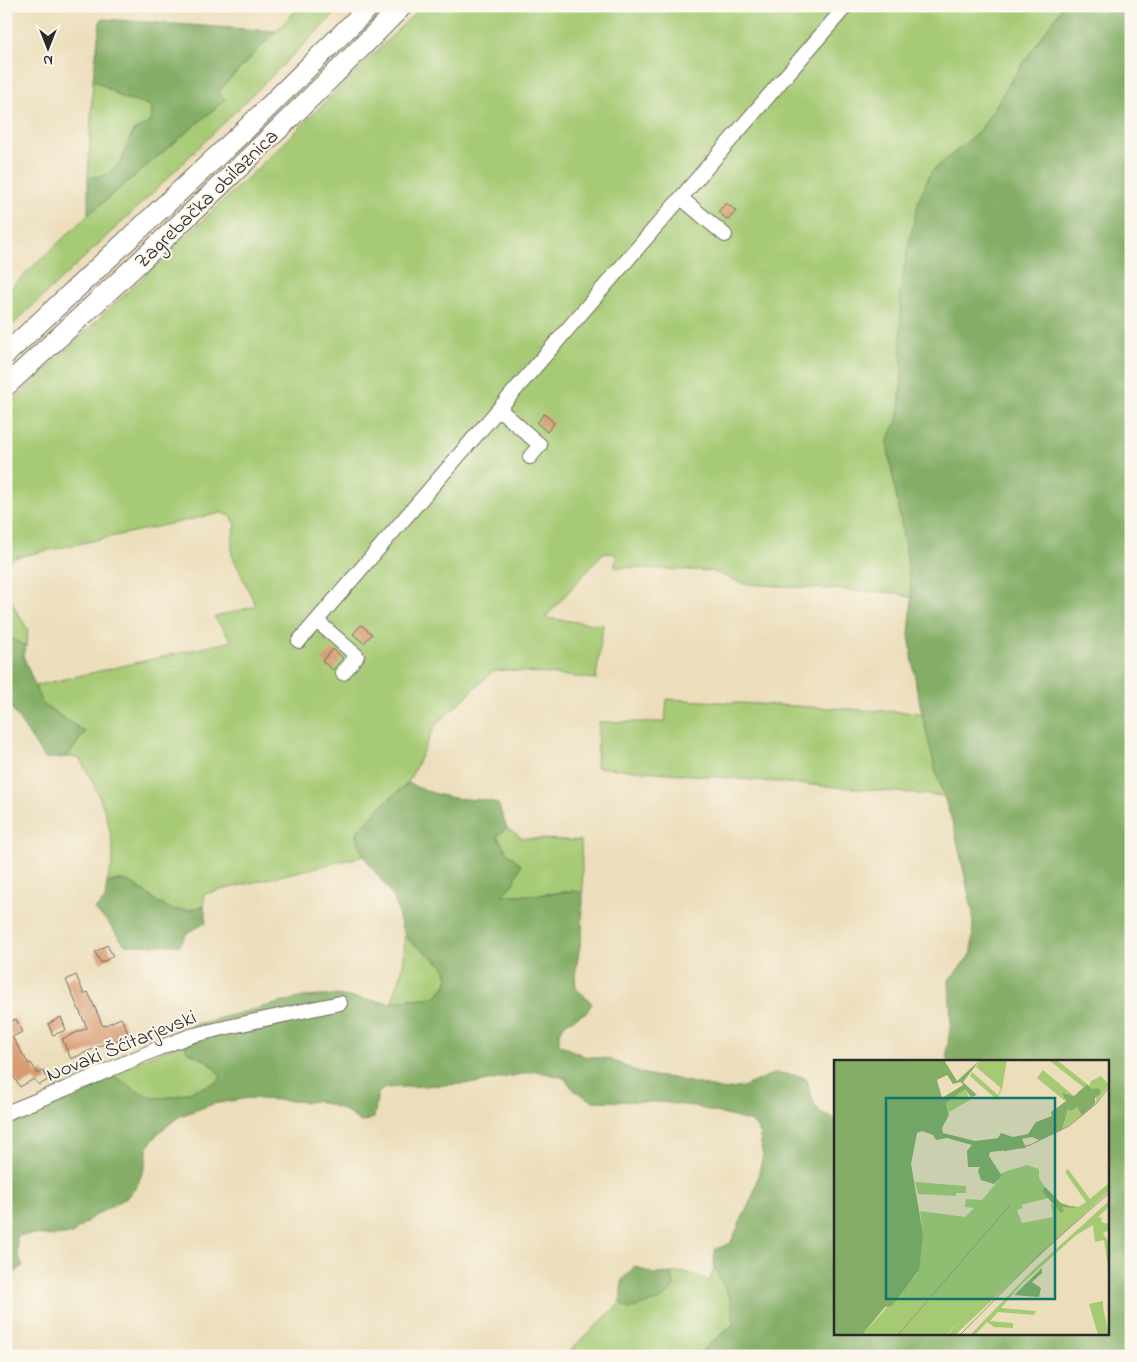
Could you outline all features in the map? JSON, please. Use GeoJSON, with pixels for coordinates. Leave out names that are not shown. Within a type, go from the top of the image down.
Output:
{"type":"FeatureCollection","features":[{"type":"Feature","properties":{"kind":"highway","name":"Zagrebačka obilaznica"},"geometry":{"type":"LineString","coordinates":[[6,354],[246,129],[370,6]]}},
{"type":"Feature","properties":{"kind":"highway","name":"Zagrebačka obilaznica"},"geometry":{"type":"LineString","coordinates":[[6,386],[264,143],[402,6]]}},
{"type":"Feature","properties":{"kind":"street"},"geometry":{"type":"LineString","coordinates":[[300,641],[846,6]]}},
{"type":"Feature","properties":{"kind":"street"},"geometry":{"type":"LineString","coordinates":[[681,198],[725,235]]}},
{"type":"Feature","properties":{"kind":"street"},"geometry":{"type":"LineString","coordinates":[[499,409],[540,445],[530,457]]}},
{"type":"Feature","properties":{"kind":"street"},"geometry":{"type":"LineString","coordinates":[[316,621],[358,656],[343,673]]}},
{"type":"Feature","properties":{"kind":"street","name":"Novaki Šćitarjevski"},"geometry":{"type":"LineString","coordinates":[[6,1113],[190,1036],[228,1026],[340,1003]]}},
{"type":"Feature","properties":{"kind":"green space"},"geometry":{"type":"Polygon","coordinates":[[[300,6],[343,6],[141,204],[6,331],[6,292],[88,215],[225,100],[218,92],[300,6]]]}},
{"type":"Feature","properties":{"kind":"green space"},"geometry":{"type":"Polygon","coordinates":[[[422,6],[1063,6],[1011,81],[980,131],[931,172],[902,374],[899,417],[887,443],[907,557],[912,598],[897,593],[744,584],[712,571],[615,567],[616,554],[603,553],[545,618],[603,625],[596,679],[507,670],[493,671],[435,726],[408,783],[382,805],[358,831],[356,836],[364,856],[204,894],[204,906],[177,911],[160,904],[130,882],[117,880],[107,883],[113,856],[107,817],[92,781],[79,758],[67,757],[85,732],[42,704],[34,686],[232,641],[214,617],[256,606],[232,555],[232,539],[236,525],[231,516],[221,513],[13,558],[9,562],[6,574],[6,407],[283,144],[422,6]]]}},
{"type":"Feature","properties":{"kind":"green space"},"geometry":{"type":"Polygon","coordinates":[[[1063,6],[1131,6],[1131,1356],[695,1356],[734,1324],[730,1299],[714,1266],[715,1249],[730,1244],[753,1195],[763,1156],[759,1131],[752,1122],[693,1106],[660,1102],[593,1101],[575,1091],[564,1078],[536,1071],[478,1083],[385,1088],[378,1093],[374,1118],[361,1122],[342,1109],[317,1101],[248,1098],[213,1104],[180,1116],[157,1134],[148,1146],[145,1166],[136,1188],[127,1197],[91,1218],[72,1234],[17,1236],[17,1252],[23,1266],[6,1280],[6,1118],[105,1075],[119,1079],[137,1091],[153,1098],[174,1097],[218,1082],[221,1076],[209,1062],[187,1051],[182,1037],[192,1025],[303,997],[335,995],[391,1003],[435,997],[446,986],[448,978],[446,970],[406,936],[400,923],[393,897],[370,865],[360,847],[358,839],[358,831],[382,805],[408,783],[442,796],[485,800],[498,804],[507,828],[497,836],[506,851],[521,865],[514,883],[502,895],[538,895],[573,891],[583,893],[582,934],[575,975],[576,988],[592,1003],[587,1012],[566,1023],[559,1032],[559,1044],[584,1056],[609,1059],[652,1076],[672,1078],[725,1090],[743,1087],[775,1073],[801,1076],[806,1079],[815,1106],[823,1114],[834,1118],[834,1334],[1110,1334],[1110,1060],[948,1060],[947,1050],[951,1022],[949,980],[972,953],[973,913],[954,827],[936,772],[917,691],[909,635],[912,598],[907,557],[887,443],[899,417],[902,374],[900,296],[907,251],[919,199],[931,172],[980,131],[1011,81],[1063,6]]]}},
{"type":"Feature","properties":{"kind":"green space"},"geometry":{"type":"Polygon","coordinates":[[[102,19],[276,31],[218,91],[225,100],[88,215],[88,178],[107,175],[120,164],[134,131],[149,123],[152,115],[151,107],[144,103],[123,98],[93,79],[100,22],[102,19]]]}},
{"type":"Feature","properties":{"kind":"green space"},"geometry":{"type":"Polygon","coordinates":[[[93,79],[123,98],[144,103],[151,107],[152,115],[149,123],[133,131],[120,164],[107,175],[88,178],[93,79]]]}},
{"type":"Feature","properties":{"kind":"green space"},"geometry":{"type":"Polygon","coordinates":[[[6,574],[8,588],[15,609],[28,630],[26,646],[6,636],[6,574]]]}},
{"type":"Feature","properties":{"kind":"green space"},"geometry":{"type":"Polygon","coordinates":[[[6,636],[26,646],[23,655],[42,704],[85,732],[67,757],[45,759],[6,700],[6,636]]]}},
{"type":"Feature","properties":{"kind":"green space"},"geometry":{"type":"Polygon","coordinates":[[[667,699],[922,713],[936,772],[944,796],[596,767],[599,722],[665,722],[667,699]]]}},
{"type":"Feature","properties":{"kind":"green space"},"geometry":{"type":"Polygon","coordinates":[[[507,828],[522,838],[581,841],[583,893],[573,891],[538,895],[502,895],[521,865],[506,851],[497,836],[507,828]]]}},
{"type":"Feature","properties":{"kind":"green space"},"geometry":{"type":"Polygon","coordinates":[[[122,880],[133,884],[159,903],[174,910],[189,910],[204,906],[206,923],[187,933],[180,945],[125,945],[106,920],[94,910],[105,899],[107,883],[122,880]]]}},
{"type":"Feature","properties":{"kind":"green space"},"geometry":{"type":"Polygon","coordinates":[[[404,935],[414,945],[444,966],[448,977],[445,986],[435,997],[391,1003],[402,970],[404,935]]]}},
{"type":"Feature","properties":{"kind":"green space"},"geometry":{"type":"Polygon","coordinates":[[[184,1042],[187,1051],[209,1062],[221,1076],[218,1082],[174,1097],[153,1098],[137,1091],[119,1079],[105,1075],[184,1042]]]}},
{"type":"Feature","properties":{"kind":"green space"},"geometry":{"type":"Polygon","coordinates":[[[635,1266],[653,1274],[671,1273],[675,1287],[661,1300],[629,1309],[620,1303],[622,1280],[635,1266]]]}},
{"type":"Feature","properties":{"kind":"green space"},"geometry":{"type":"Polygon","coordinates":[[[714,1266],[730,1299],[734,1324],[695,1356],[567,1356],[620,1303],[629,1309],[675,1287],[671,1273],[686,1272],[710,1281],[714,1266]]]}},
{"type":"Feature","properties":{"kind":"building"},"geometry":{"type":"Polygon","coordinates":[[[726,203],[736,211],[728,220],[718,212],[726,203]]]}},
{"type":"Feature","properties":{"kind":"building"},"geometry":{"type":"Polygon","coordinates":[[[544,414],[554,423],[547,432],[537,423],[544,414]]]}},
{"type":"Feature","properties":{"kind":"building"},"geometry":{"type":"Polygon","coordinates":[[[361,625],[372,634],[364,643],[353,634],[361,625]]]}},
{"type":"Feature","properties":{"kind":"building"},"geometry":{"type":"Polygon","coordinates":[[[333,649],[343,658],[333,670],[322,661],[333,649]]]}},
{"type":"Feature","properties":{"kind":"building"},"geometry":{"type":"Polygon","coordinates":[[[107,945],[113,956],[101,963],[95,952],[107,945]]]}},
{"type":"Feature","properties":{"kind":"building"},"geometry":{"type":"Polygon","coordinates":[[[76,975],[84,994],[88,992],[103,1026],[121,1018],[129,1034],[105,1046],[104,1044],[71,1059],[62,1039],[87,1028],[66,980],[76,975]]]}},
{"type":"Feature","properties":{"kind":"building"},"geometry":{"type":"Polygon","coordinates":[[[61,1017],[66,1030],[53,1035],[48,1024],[61,1017]]]}},
{"type":"Feature","properties":{"kind":"building"},"geometry":{"type":"Polygon","coordinates":[[[16,1019],[22,1032],[12,1037],[29,1064],[31,1063],[38,1074],[43,1071],[48,1080],[39,1085],[34,1079],[20,1087],[6,1065],[6,1023],[16,1019]]]}}]}
